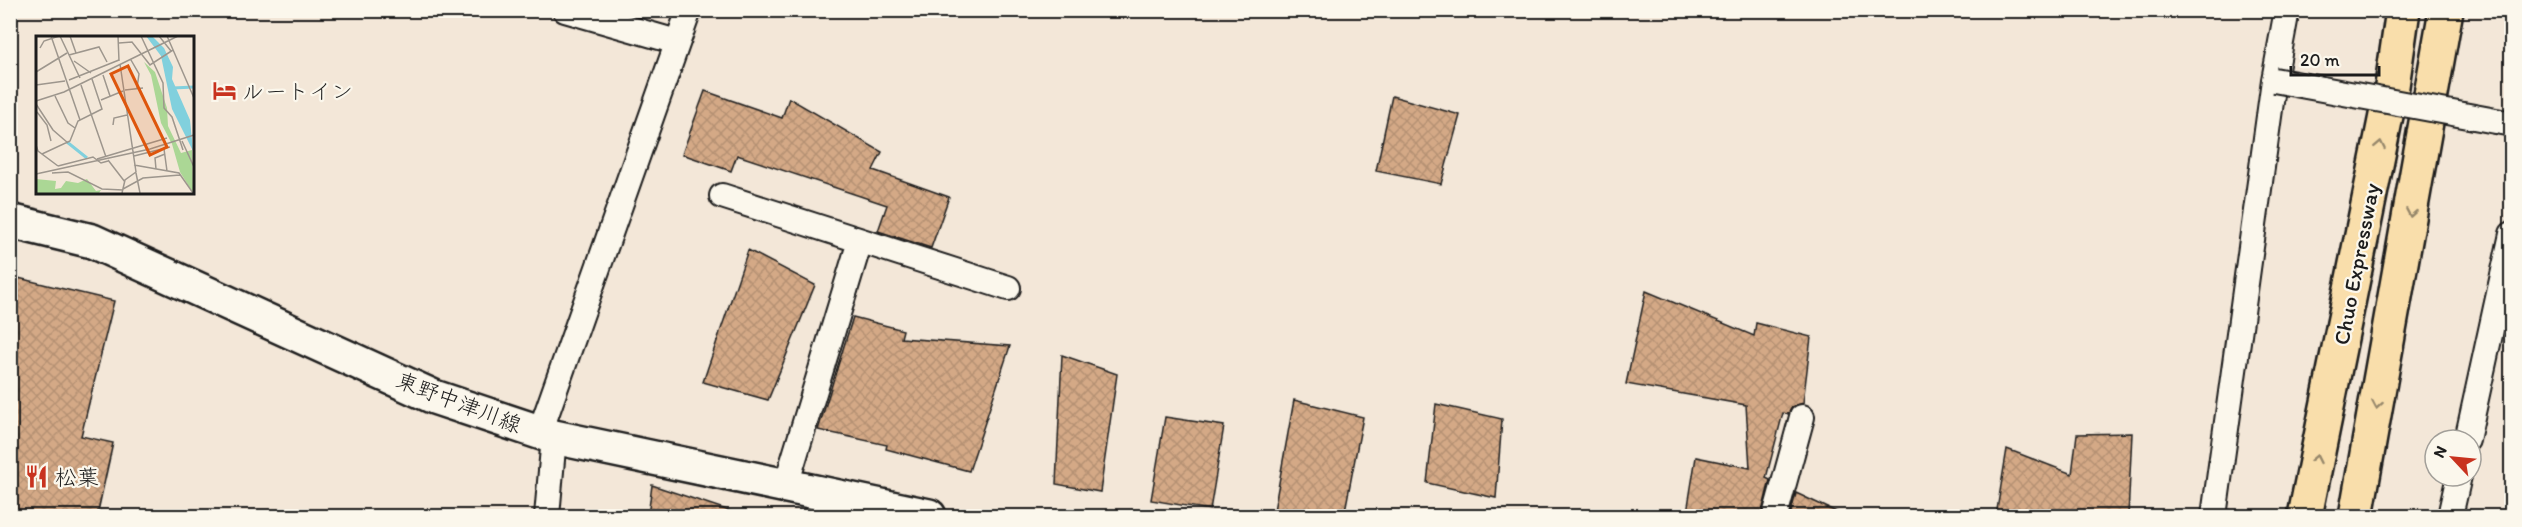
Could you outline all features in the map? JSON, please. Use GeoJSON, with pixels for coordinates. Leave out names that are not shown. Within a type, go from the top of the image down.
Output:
{"type":"FeatureCollection","features":[{"type":"Feature","properties":{"kind":"highway","name":"Chuo Expressway"},"geometry":{"type":"LineString","coordinates":[[2305,516],[2392,86],[2403,10]]}},
{"type":"Feature","properties":{"kind":"highway","name":"Chuo Expressway"},"geometry":{"type":"LineString","coordinates":[[2356,516],[2446,10]]}},
{"type":"Feature","properties":{"kind":"main road","name":"東野中津川線"},"geometry":{"type":"LineString","coordinates":[[10,221],[92,241],[434,397],[547,434],[929,516]]}},
{"type":"Feature","properties":{"kind":"street"},"geometry":{"type":"LineString","coordinates":[[565,10],[677,42]]}},
{"type":"Feature","properties":{"kind":"street"},"geometry":{"type":"LineString","coordinates":[[547,516],[547,434],[689,10]]}},
{"type":"Feature","properties":{"kind":"street"},"geometry":{"type":"LineString","coordinates":[[2214,516],[2274,80],[2287,10]]}},
{"type":"Feature","properties":{"kind":"street"},"geometry":{"type":"LineString","coordinates":[[2274,80],[2511,124]]}},
{"type":"Feature","properties":{"kind":"street"},"geometry":{"type":"LineString","coordinates":[[722,196],[1008,288]]}},
{"type":"Feature","properties":{"kind":"street"},"geometry":{"type":"LineString","coordinates":[[2470,428],[2511,234]]}},
{"type":"Feature","properties":{"kind":"street"},"geometry":{"type":"LineString","coordinates":[[786,486],[860,241]]}},
{"type":"Feature","properties":{"kind":"street"},"geometry":{"type":"LineString","coordinates":[[1775,516],[1802,417]]}},
{"type":"Feature","properties":{"kind":"street"},"geometry":{"type":"LineString","coordinates":[[2450,516],[2456,488]]}},
{"type":"Feature","properties":{"kind":"building"},"geometry":{"type":"Polygon","coordinates":[[[705,91],[782,118],[789,98],[882,152],[873,170],[949,197],[931,248],[878,231],[887,205],[737,155],[731,171],[682,154],[705,91]]]}},
{"type":"Feature","properties":{"kind":"building"},"geometry":{"type":"Polygon","coordinates":[[[1392,96],[1460,115],[1441,184],[1376,171],[1392,96]]]}},
{"type":"Feature","properties":{"kind":"building"},"geometry":{"type":"Polygon","coordinates":[[[748,250],[815,285],[768,400],[703,382],[748,250]]]}},
{"type":"Feature","properties":{"kind":"building"},"geometry":{"type":"Polygon","coordinates":[[[10,276],[114,301],[81,436],[113,443],[97,516],[10,514],[10,421],[15,401],[10,400],[10,276]]]}},
{"type":"Feature","properties":{"kind":"building"},"geometry":{"type":"Polygon","coordinates":[[[1646,291],[1754,336],[1756,323],[1811,337],[1803,403],[1792,407],[1788,414],[1783,413],[1766,478],[1770,480],[1761,516],[1716,516],[1687,512],[1696,457],[1750,468],[1746,405],[1626,384],[1646,291]]]}},
{"type":"Feature","properties":{"kind":"building"},"geometry":{"type":"Polygon","coordinates":[[[853,317],[903,330],[901,338],[1010,346],[969,471],[886,449],[887,445],[818,430],[853,317]]]}},
{"type":"Feature","properties":{"kind":"building"},"geometry":{"type":"Polygon","coordinates":[[[1062,355],[1117,374],[1100,492],[1056,484],[1062,355]]]}},
{"type":"Feature","properties":{"kind":"building"},"geometry":{"type":"Polygon","coordinates":[[[1294,400],[1363,417],[1344,516],[1273,516],[1294,400]]]}},
{"type":"Feature","properties":{"kind":"building"},"geometry":{"type":"Polygon","coordinates":[[[1436,404],[1502,419],[1496,498],[1427,483],[1436,404]]]}},
{"type":"Feature","properties":{"kind":"building"},"geometry":{"type":"Polygon","coordinates":[[[1165,417],[1224,426],[1210,510],[1151,500],[1165,417]]]}},
{"type":"Feature","properties":{"kind":"building"},"geometry":{"type":"Polygon","coordinates":[[[2132,433],[2128,516],[1996,516],[2007,449],[2072,474],[2077,434],[2132,433]]]}},
{"type":"Feature","properties":{"kind":"building"},"geometry":{"type":"Polygon","coordinates":[[[652,485],[733,512],[733,516],[648,516],[652,485]]]}},
{"type":"Feature","properties":{"kind":"building"},"geometry":{"type":"Polygon","coordinates":[[[1796,493],[1845,516],[1790,516],[1796,493]]]}},
{"type":"Feature","properties":{"kind":"place","name":"ルートイン"},"geometry":{"type":"Point","coordinates":[224,91]}},
{"type":"Feature","properties":{"kind":"place","name":"松葉"},"geometry":{"type":"Point","coordinates":[37,477]}}]}
